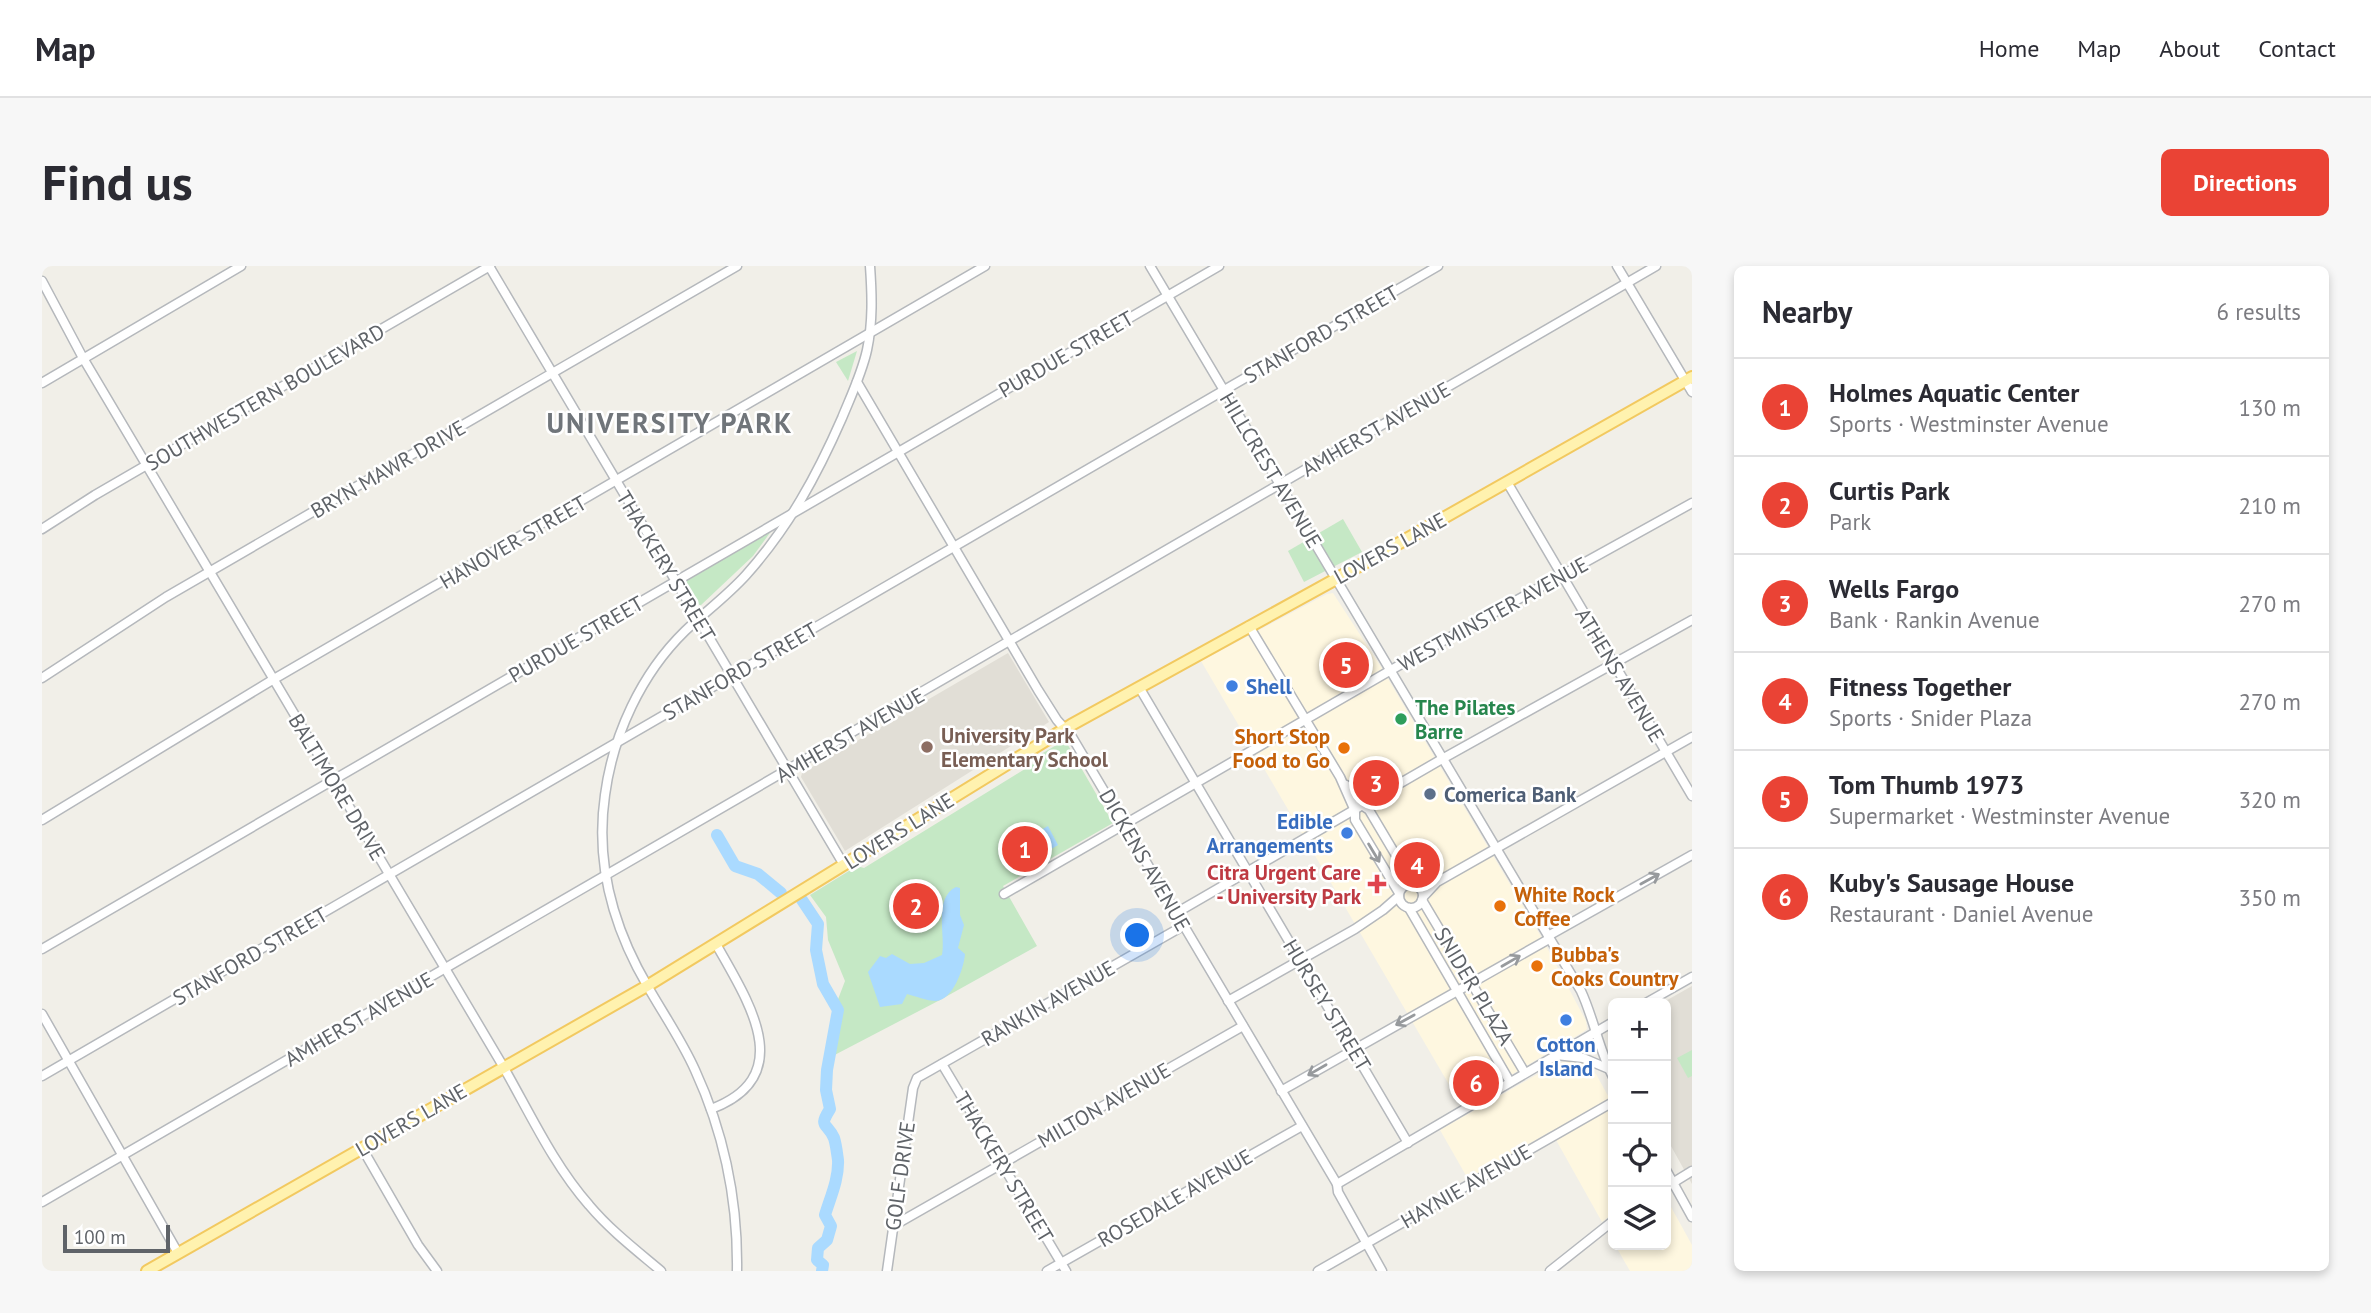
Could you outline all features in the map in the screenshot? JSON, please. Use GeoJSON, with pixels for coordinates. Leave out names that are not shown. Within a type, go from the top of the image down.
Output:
{"type":"FeatureCollection","features":[{"type":"Feature","properties":{"kind":"main road","name":"LOVERS LANE"},"geometry":{"type":"LineString","coordinates":[[147,1271],[647,986],[1064,729],[1689,379]]}},
{"type":"Feature","properties":{"kind":"street"},"geometry":{"type":"LineString","coordinates":[[42,383],[242,266]]}},
{"type":"Feature","properties":{"kind":"street","name":"THACKERY STREET"},"geometry":{"type":"LineString","coordinates":[[490,266],[844,864]]}},
{"type":"Feature","properties":{"kind":"street","name":"SOUTHWESTERN BOULEVARD"},"geometry":{"type":"LineString","coordinates":[[42,529],[490,266]]}},
{"type":"Feature","properties":{"kind":"street","name":"BRYN MAWR DRIVE"},"geometry":{"type":"LineString","coordinates":[[42,678],[144,611],[737,266]]}},
{"type":"Feature","properties":{"kind":"street"},"geometry":{"type":"LineString","coordinates":[[737,1271],[733,1194],[711,1109],[685,1051],[647,986],[620,932],[606,876],[603,814],[609,771],[617,742],[629,713],[652,673],[672,645],[746,575],[794,513],[826,456],[867,351],[870,334],[870,266]]}},
{"type":"Feature","properties":{"kind":"street","name":"HANOVER STREET"},"geometry":{"type":"LineString","coordinates":[[42,820],[274,680],[985,266]]}},
{"type":"Feature","properties":{"kind":"street","name":"HILLCREST AVENUE"},"geometry":{"type":"LineString","coordinates":[[1150,266],[1581,991],[1593,1015],[1608,1064]]}},
{"type":"Feature","properties":{"kind":"street","name":"PURDUE STREET"},"geometry":{"type":"LineString","coordinates":[[42,949],[1219,266]]}},
{"type":"Feature","properties":{"kind":"street","name":"STANFORD STREET"},"geometry":{"type":"LineString","coordinates":[[42,1076],[1438,266]]}},
{"type":"Feature","properties":{"kind":"street"},"geometry":{"type":"LineString","coordinates":[[1617,266],[1689,379],[1692,392]]}},
{"type":"Feature","properties":{"kind":"street","name":"AMHERST AVENUE"},"geometry":{"type":"LineString","coordinates":[[42,1202],[1656,266]]}},
{"type":"Feature","properties":{"kind":"street","name":"BALTIMORE DRIVE"},"geometry":{"type":"LineString","coordinates":[[42,281],[83,358],[209,573],[573,1185],[604,1222],[661,1271]]}},
{"type":"Feature","properties":{"kind":"street","name":"DICKENS AVENUE"},"geometry":{"type":"LineString","coordinates":[[857,382],[1010,642],[1057,720],[1072,737],[1337,1184],[1338,1192],[1382,1271]]}},
{"type":"Feature","properties":{"kind":"street","name":"ATHENS AVENUE"},"geometry":{"type":"LineString","coordinates":[[1507,482],[1692,796]]}},
{"type":"Feature","properties":{"kind":"street","name":"WESTMINSTER AVENUE"},"geometry":{"type":"LineString","coordinates":[[1004,894],[1390,670],[1692,503]]}},
{"type":"Feature","properties":{"kind":"street"},"geometry":{"type":"LineString","coordinates":[[1176,913],[1442,759],[1692,620]]}},
{"type":"Feature","properties":{"kind":"street"},"geometry":{"type":"LineString","coordinates":[[1249,626],[1359,808],[1371,813],[1415,885],[1421,890],[1423,898]]}},
{"type":"Feature","properties":{"kind":"street","name":"HURSEY STREET"},"geometry":{"type":"LineString","coordinates":[[1139,687],[1408,1143]]}},
{"type":"Feature","properties":{"kind":"street"},"geometry":{"type":"LineString","coordinates":[[1383,910],[1417,907],[1437,882],[1692,737]]}},
{"type":"Feature","properties":{"kind":"street"},"geometry":{"type":"LineString","coordinates":[[1359,808],[1355,820],[1407,908]]}},
{"type":"Feature","properties":{"kind":"street"},"geometry":{"type":"LineString","coordinates":[[1282,1091],[1692,855]]}},
{"type":"Feature","properties":{"kind":"street"},"geometry":{"type":"LineString","coordinates":[[1228,1001],[1383,910],[1399,895],[1404,886],[1437,882]]}},
{"type":"Feature","properties":{"kind":"street","name":"SNIDER PLAZA"},"geometry":{"type":"LineString","coordinates":[[1423,898],[1525,1073]]}},
{"type":"Feature","properties":{"kind":"street","name":"SNIDER PLAZA"},"geometry":{"type":"LineString","coordinates":[[1407,908],[1510,1082]]}},
{"type":"Feature","properties":{"kind":"street","name":"RANKIN AVENUE"},"geometry":{"type":"LineString","coordinates":[[915,1082],[1183,926]]}},
{"type":"Feature","properties":{"kind":"street"},"geometry":{"type":"LineString","coordinates":[[711,1109],[727,1103],[746,1090],[757,1073],[761,1056],[758,1036],[747,1004],[716,944]]}},
{"type":"Feature","properties":{"kind":"street"},"geometry":{"type":"LineString","coordinates":[[1655,998],[1692,977]]}},
{"type":"Feature","properties":{"kind":"street"},"geometry":{"type":"LineString","coordinates":[[42,1014],[178,1253]]}},
{"type":"Feature","properties":{"kind":"street"},"geometry":{"type":"LineString","coordinates":[[1337,1184],[1608,1025]]}},
{"type":"Feature","properties":{"kind":"street","name":"MILTON AVENUE"},"geometry":{"type":"LineString","coordinates":[[893,1226],[1243,1026]]}},
{"type":"Feature","properties":{"kind":"street"},"geometry":{"type":"LineString","coordinates":[[1556,1055],[1583,1058],[1608,1071]]}},
{"type":"Feature","properties":{"kind":"street","name":"THACKERY STREET"},"geometry":{"type":"LineString","coordinates":[[942,1064],[1063,1267]]}},
{"type":"Feature","properties":{"kind":"street","name":"GOLF DRIVE"},"geometry":{"type":"LineString","coordinates":[[887,1271],[915,1082]]}},
{"type":"Feature","properties":{"kind":"street","name":"HAYNIE AVENUE"},"geometry":{"type":"LineString","coordinates":[[1318,1271],[1608,1105]]}},
{"type":"Feature","properties":{"kind":"street","name":"ROSEDALE AVENUE"},"geometry":{"type":"LineString","coordinates":[[1047,1271],[1063,1267],[1302,1126]]}},
{"type":"Feature","properties":{"kind":"street"},"geometry":{"type":"LineString","coordinates":[[362,1148],[418,1245],[437,1271]]}},
{"type":"Feature","properties":{"kind":"street"},"geometry":{"type":"LineString","coordinates":[[1671,1184],[1692,1171]]}},
{"type":"Feature","properties":{"kind":"street"},"geometry":{"type":"LineString","coordinates":[[1670,1187],[1692,1217]]}},
{"type":"Feature","properties":{"kind":"street"},"geometry":{"type":"LineString","coordinates":[[1550,1271],[1608,1225]]}},
{"type":"Feature","properties":{"kind":"shaded area"},"geometry":{"type":"Polygon","coordinates":[[[1333,593],[1381,667],[1543,940],[1586,1021],[1587,1029],[1583,1032],[1461,1105],[1201,661],[1333,593]]]}},
{"type":"Feature","properties":{"kind":"shaded area","name":"University Park Elementary School"},"geometry":{"type":"Polygon","coordinates":[[[1008,653],[1049,722],[845,851],[801,777],[802,773],[1008,653]]]}},
{"type":"Feature","properties":{"kind":"shaded area"},"geometry":{"type":"Polygon","coordinates":[[[1692,986],[1692,1184],[1671,1146],[1671,998],[1692,986]]]}},
{"type":"Feature","properties":{"kind":"shaded area"},"geometry":{"type":"Polygon","coordinates":[[[1569,1060],[1580,1061],[1596,1074],[1608,1096],[1608,1217],[1602,1222],[1551,1131],[1468,1179],[1440,1130],[1552,1066],[1569,1060]]]}},
{"type":"Feature","properties":{"kind":"shaded area"},"geometry":{"type":"Polygon","coordinates":[[[1671,1207],[1692,1245],[1692,1271],[1630,1271],[1618,1250],[1671,1250],[1671,1207]]]}},
{"type":"Feature","properties":{"kind":"green space"},"geometry":{"type":"Polygon","coordinates":[[[857,351],[848,381],[836,362],[857,351]]]}},
{"type":"Feature","properties":{"kind":"green space"},"geometry":{"type":"Polygon","coordinates":[[[1343,519],[1362,552],[1304,582],[1288,551],[1343,519]]]}},
{"type":"Feature","properties":{"kind":"green space"},"geometry":{"type":"Polygon","coordinates":[[[772,530],[753,556],[700,606],[683,580],[772,530]]]}},
{"type":"Feature","properties":{"kind":"green space"},"geometry":{"type":"Polygon","coordinates":[[[1065,740],[1113,823],[1003,886],[1037,946],[825,1060],[832,1015],[845,981],[828,940],[826,917],[810,895],[857,866],[864,868],[1038,761],[1036,757],[1065,740]]]}},
{"type":"Feature","properties":{"kind":"green space"},"geometry":{"type":"Polygon","coordinates":[[[1692,1050],[1692,1076],[1688,1078],[1677,1058],[1692,1050]]]}},
{"type":"Feature","properties":{"kind":"water"},"geometry":{"type":"Polygon","coordinates":[[[1048,826],[1058,845],[1048,851],[1045,847],[1008,868],[1000,853],[1048,826]]]}},
{"type":"Feature","properties":{"kind":"water"},"geometry":{"type":"Polygon","coordinates":[[[956,887],[960,888],[960,915],[964,925],[958,948],[965,954],[960,975],[952,989],[948,995],[936,1001],[907,994],[902,1004],[880,1007],[868,972],[880,956],[886,958],[892,954],[910,964],[924,963],[942,955],[943,908],[949,892],[956,887]]]}},
{"type":"Feature","properties":{"kind":"waterway"},"geometry":{"type":"LineString","coordinates":[[717,835],[735,866],[758,874],[781,893]]}},
{"type":"Feature","properties":{"kind":"waterway"},"geometry":{"type":"LineString","coordinates":[[802,900],[818,924],[816,950],[823,984],[838,1010],[827,1070],[826,1090],[830,1109],[824,1122],[834,1138],[838,1167],[825,1215],[831,1226],[827,1240],[818,1248],[817,1260],[823,1265],[822,1271]]}},
{"type":"Feature","properties":{"kind":"place","name":"Tom Thumb 1973"},"geometry":{"type":"Point","coordinates":[1346,665]}},
{"type":"Feature","properties":{"kind":"place","name":"Shell"},"geometry":{"type":"Point","coordinates":[1232,686]}},
{"type":"Feature","properties":{"kind":"place","name":"The Pilates Barre"},"geometry":{"type":"Point","coordinates":[1401,719]}},
{"type":"Feature","properties":{"kind":"place","name":"University Park Elementary School"},"geometry":{"type":"Point","coordinates":[927,747]}},
{"type":"Feature","properties":{"kind":"place","name":"Short Stop Food to Go"},"geometry":{"type":"Point","coordinates":[1344,748]}},
{"type":"Feature","properties":{"kind":"place","name":"Wells Fargo"},"geometry":{"type":"Point","coordinates":[1376,783]}},
{"type":"Feature","properties":{"kind":"place","name":"Comerica Bank"},"geometry":{"type":"Point","coordinates":[1430,794]}},
{"type":"Feature","properties":{"kind":"place","name":"Edible Arrangements"},"geometry":{"type":"Point","coordinates":[1347,833]}},
{"type":"Feature","properties":{"kind":"place","name":"Holmes Aquatic Center"},"geometry":{"type":"Point","coordinates":[1025,849]}},
{"type":"Feature","properties":{"kind":"place","name":"Fitness Together"},"geometry":{"type":"Point","coordinates":[1417,865]}},
{"type":"Feature","properties":{"kind":"place","name":"Citra Urgent Care - University Park"},"geometry":{"type":"Point","coordinates":[1377,884]}},
{"type":"Feature","properties":{"kind":"place","name":"Curtis Park"},"geometry":{"type":"Point","coordinates":[916,906]}},
{"type":"Feature","properties":{"kind":"place","name":"White Rock Coffee"},"geometry":{"type":"Point","coordinates":[1500,906]}},
{"type":"Feature","properties":{"kind":"place","name":"Bubba's Cooks Country"},"geometry":{"type":"Point","coordinates":[1537,966]}},
{"type":"Feature","properties":{"kind":"place","name":"Cotton Island"},"geometry":{"type":"Point","coordinates":[1566,1020]}},
{"type":"Feature","properties":{"kind":"place","name":"Kuby's Sausage House"},"geometry":{"type":"Point","coordinates":[1476,1083]}},
{"type":"Feature","properties":{"kind":"district","name":"UNIVERSITY PARK"},"geometry":{"type":"Point","coordinates":[670,422]}}]}
